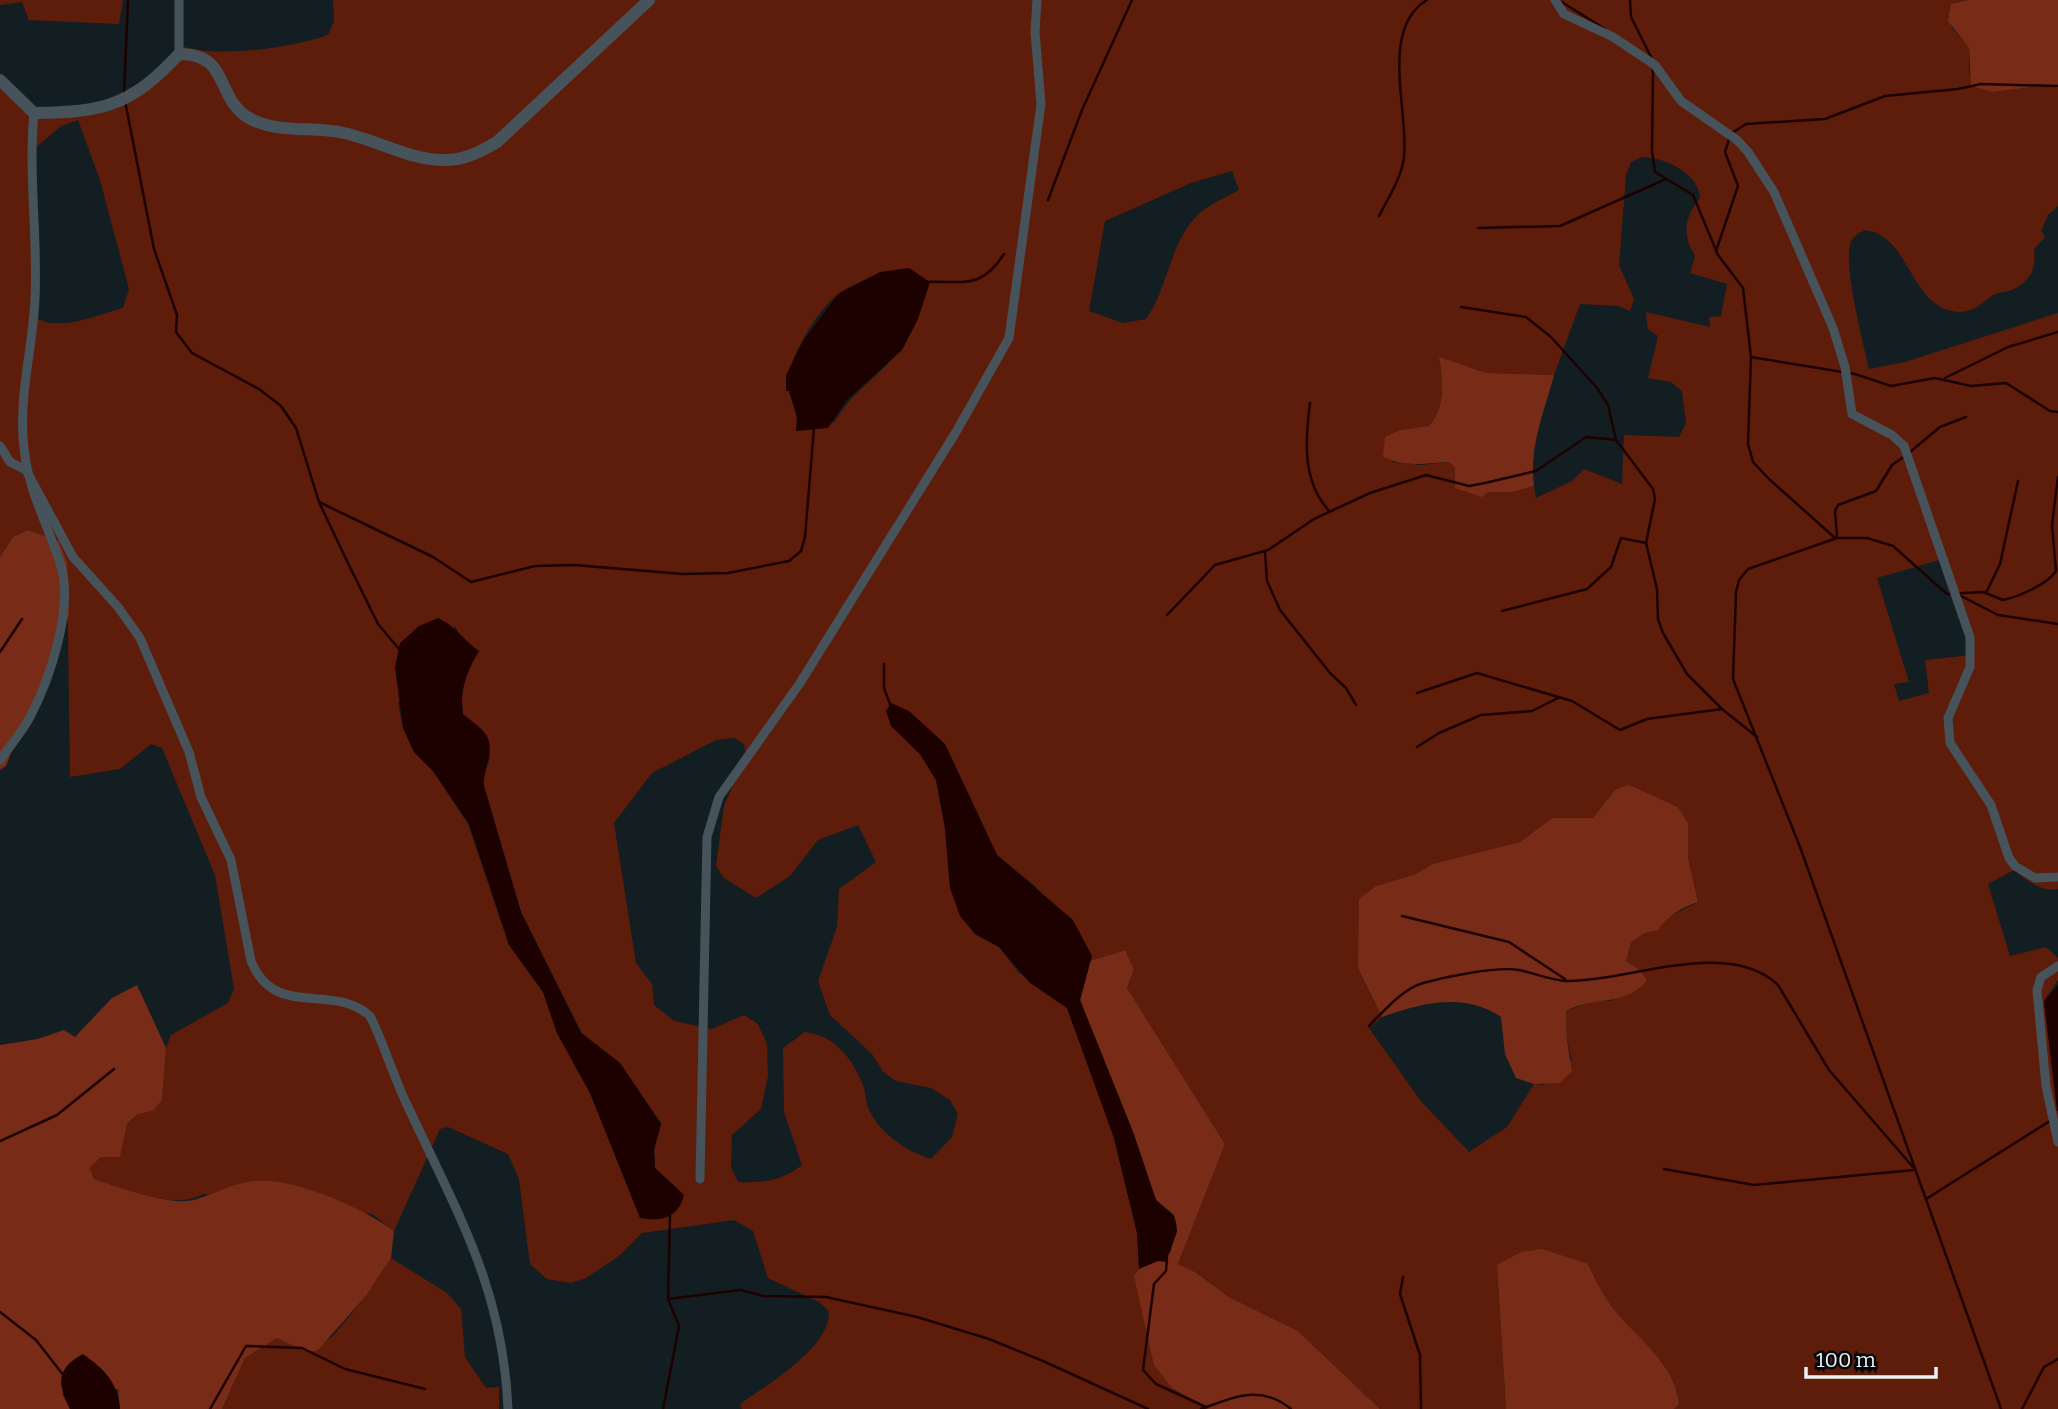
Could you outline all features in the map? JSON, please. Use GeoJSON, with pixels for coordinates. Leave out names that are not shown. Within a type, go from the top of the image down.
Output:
{"type":"FeatureCollection","features":[{"type":"Feature","properties":{"kind":"street"},"geometry":{"type":"LineString","coordinates":[[0,80],[34,113],[83,110],[123,102],[155,80],[179,54],[179,0]]}},
{"type":"Feature","properties":{"kind":"street"},"geometry":{"type":"LineString","coordinates":[[179,54],[199,56],[215,65],[239,110],[268,126],[331,131],[423,157],[457,159],[478,153],[497,142],[649,0]]}},
{"type":"Feature","properties":{"kind":"street"},"geometry":{"type":"LineString","coordinates":[[700,1179],[707,837],[719,797],[807,671],[956,432],[1009,338],[1041,104],[1035,32],[1037,0]]}},
{"type":"Feature","properties":{"kind":"street"},"geometry":{"type":"LineString","coordinates":[[1555,0],[1564,14],[1613,37],[1655,65],[1681,100],[1737,140],[1774,192],[1840,348],[1852,414],[1892,436],[1904,446],[1967,625],[1972,659],[1948,718],[1950,743],[1991,805],[2009,858],[2015,866],[2035,878],[2058,877]]}},
{"type":"Feature","properties":{"kind":"street"},"geometry":{"type":"LineString","coordinates":[[0,760],[30,718],[45,683],[64,607],[62,566],[33,500],[26,470],[22,411],[35,296],[31,173],[34,113]]}},
{"type":"Feature","properties":{"kind":"street"},"geometry":{"type":"LineString","coordinates":[[0,446],[10,462],[26,470],[73,557],[118,607],[140,638],[186,743],[201,797],[231,860],[251,961],[258,977],[267,987],[281,994],[342,1002],[363,1010],[370,1016],[408,1108],[480,1259],[491,1295],[507,1384],[508,1409]]}},
{"type":"Feature","properties":{"kind":"street"},"geometry":{"type":"LineString","coordinates":[[2057,1139],[2050,1108],[2037,990],[2041,977],[2058,966]]}},
{"type":"Feature","properties":{"kind":"shaded area"},"geometry":{"type":"Polygon","coordinates":[[[0,0],[123,0],[119,24],[29,20],[22,2],[0,5],[0,0]]]}},
{"type":"Feature","properties":{"kind":"shaded area"},"geometry":{"type":"Polygon","coordinates":[[[333,0],[1969,0],[1951,4],[1952,28],[1969,47],[1969,73],[1993,92],[2047,85],[2058,88],[2058,206],[2048,215],[2041,231],[2045,237],[2034,249],[2031,272],[2025,281],[2014,289],[1993,295],[1978,306],[1960,312],[1943,308],[1930,299],[1893,245],[1880,235],[1865,230],[1856,236],[1851,242],[1849,256],[1855,306],[1869,369],[1905,362],[2058,313],[2058,889],[2040,887],[2014,870],[1988,884],[2010,956],[2046,947],[2058,958],[2058,980],[2044,1001],[2058,1111],[2058,1409],[1674,1409],[1679,1404],[1670,1375],[1653,1351],[1612,1307],[1588,1264],[1497,1265],[1506,1409],[1380,1409],[1298,1331],[1229,1297],[1195,1272],[1178,1264],[1225,1144],[1127,988],[1134,969],[1125,950],[1090,961],[1092,956],[1034,885],[997,855],[945,744],[891,726],[920,754],[936,780],[945,828],[950,888],[975,934],[999,947],[1018,972],[1067,1008],[1114,1138],[1137,1233],[1139,1269],[1134,1276],[1172,1388],[1209,1409],[742,1409],[740,1404],[781,1376],[809,1351],[827,1325],[829,1311],[819,1302],[768,1278],[753,1231],[734,1220],[642,1233],[619,1256],[586,1278],[571,1283],[547,1279],[530,1264],[519,1179],[508,1154],[448,1127],[440,1129],[394,1231],[372,1214],[203,1194],[191,1199],[164,1199],[94,1179],[90,1168],[101,1157],[120,1157],[127,1124],[138,1114],[153,1111],[162,1100],[166,1048],[171,1035],[228,1003],[234,989],[215,875],[162,748],[151,744],[120,769],[70,777],[67,562],[59,541],[28,530],[13,537],[0,557],[0,75],[31,108],[91,108],[161,72],[178,45],[212,51],[274,48],[328,35],[334,21],[333,0]],[[78,120],[61,126],[34,149],[36,318],[46,322],[67,323],[123,308],[129,289],[100,180],[78,120]],[[1642,157],[1631,162],[1626,175],[1619,265],[1634,299],[1630,311],[1618,306],[1580,304],[1554,375],[1486,373],[1439,358],[1442,385],[1438,410],[1429,426],[1400,430],[1392,462],[1421,465],[1449,462],[1455,468],[1455,488],[1513,492],[1534,486],[1536,498],[1572,481],[1584,469],[1622,484],[1624,435],[1679,437],[1686,423],[1682,391],[1671,382],[1648,378],[1658,336],[1648,329],[1646,312],[1710,327],[1709,317],[1721,316],[1727,284],[1690,273],[1695,256],[1688,240],[1687,226],[1691,212],[1700,198],[1694,181],[1670,163],[1642,157]],[[1232,171],[1191,183],[1105,221],[1089,311],[1123,323],[1146,319],[1154,306],[1184,232],[1205,209],[1239,190],[1232,171]],[[909,268],[872,277],[844,290],[828,303],[811,325],[796,353],[787,379],[786,390],[789,391],[797,417],[834,423],[848,403],[899,351],[911,333],[929,282],[909,268]],[[1943,559],[1877,578],[1909,682],[1894,684],[1899,701],[1929,693],[1925,660],[1972,655],[1943,559]],[[455,626],[398,703],[403,728],[414,752],[433,771],[468,824],[509,945],[543,992],[557,1033],[590,1093],[640,1217],[684,1195],[655,1168],[654,1150],[661,1123],[620,1063],[582,1033],[521,912],[484,786],[490,758],[489,747],[481,731],[463,714],[465,681],[479,651],[463,640],[455,626]],[[734,738],[716,740],[652,773],[614,823],[636,963],[652,984],[654,1005],[674,1021],[712,1029],[744,1015],[758,1024],[767,1044],[768,1076],[761,1109],[732,1135],[731,1168],[738,1182],[772,1180],[787,1175],[802,1165],[784,1112],[783,1048],[805,1032],[826,1038],[849,1059],[864,1088],[869,1110],[887,1134],[913,1152],[931,1159],[952,1137],[958,1114],[950,1100],[931,1088],[896,1081],[883,1072],[872,1054],[830,1015],[818,981],[837,927],[839,889],[876,862],[858,825],[818,840],[790,876],[756,898],[724,878],[716,866],[724,806],[746,754],[744,744],[734,738]],[[1615,790],[1593,818],[1552,818],[1520,842],[1434,864],[1416,874],[1376,886],[1358,968],[1382,1017],[1369,1028],[1420,1100],[1469,1152],[1507,1127],[1534,1084],[1544,1085],[1572,1060],[1567,1041],[1566,1011],[1595,1000],[1612,1001],[1640,970],[1626,961],[1631,942],[1645,933],[1657,930],[1667,918],[1698,902],[1688,858],[1688,823],[1678,807],[1648,794],[1615,790]]]}},
{"type":"Feature","properties":{"kind":"shaded area"},"geometry":{"type":"Polygon","coordinates":[[[1969,0],[2058,0],[2058,88],[2047,85],[1993,92],[1971,86],[1969,48],[1948,21],[1951,4],[1969,0]]]}},
{"type":"Feature","properties":{"kind":"shaded area"},"geometry":{"type":"Polygon","coordinates":[[[909,268],[930,282],[918,319],[902,350],[847,400],[828,428],[796,431],[797,417],[789,391],[786,391],[786,375],[803,341],[838,294],[880,272],[909,268]]]}},
{"type":"Feature","properties":{"kind":"shaded area"},"geometry":{"type":"Polygon","coordinates":[[[1439,357],[1486,373],[1554,375],[1535,443],[1534,486],[1513,492],[1488,492],[1482,497],[1455,488],[1455,468],[1449,462],[1406,463],[1383,456],[1385,437],[1400,430],[1429,426],[1434,418],[1442,393],[1439,357]]]}},
{"type":"Feature","properties":{"kind":"shaded area"},"geometry":{"type":"Polygon","coordinates":[[[28,530],[59,541],[67,562],[69,615],[38,710],[13,748],[6,766],[0,770],[0,557],[13,537],[28,530]]]}},
{"type":"Feature","properties":{"kind":"shaded area"},"geometry":{"type":"Polygon","coordinates":[[[438,618],[479,651],[465,681],[463,714],[488,738],[490,752],[484,786],[521,912],[581,1033],[620,1063],[661,1124],[654,1150],[655,1168],[684,1195],[678,1209],[668,1217],[640,1218],[590,1093],[557,1033],[543,992],[509,945],[469,824],[433,771],[414,752],[403,728],[395,667],[400,643],[419,626],[438,618]]]}},
{"type":"Feature","properties":{"kind":"shaded area"},"geometry":{"type":"Polygon","coordinates":[[[891,703],[909,711],[945,744],[997,855],[1073,920],[1092,956],[1080,1000],[1133,1132],[1156,1200],[1174,1216],[1176,1222],[1177,1231],[1166,1262],[1158,1261],[1139,1269],[1137,1233],[1114,1138],[1067,1008],[1030,983],[999,947],[975,934],[960,916],[950,888],[945,828],[936,780],[920,754],[891,726],[886,711],[891,703]]]}},
{"type":"Feature","properties":{"kind":"shaded area"},"geometry":{"type":"Polygon","coordinates":[[[1629,785],[1678,807],[1688,823],[1688,858],[1698,902],[1666,920],[1658,930],[1645,933],[1631,942],[1626,961],[1640,970],[1647,981],[1628,995],[1588,1003],[1566,1011],[1572,1071],[1560,1083],[1534,1084],[1516,1078],[1505,1054],[1501,1017],[1487,1009],[1472,1004],[1443,1002],[1382,1017],[1358,968],[1359,899],[1376,886],[1416,874],[1433,864],[1520,842],[1552,818],[1593,818],[1615,790],[1629,785]]]}},
{"type":"Feature","properties":{"kind":"shaded area"},"geometry":{"type":"Polygon","coordinates":[[[1125,950],[1134,969],[1127,988],[1225,1144],[1178,1264],[1195,1272],[1229,1297],[1298,1331],[1380,1409],[1209,1409],[1172,1388],[1154,1365],[1134,1276],[1139,1269],[1170,1253],[1177,1231],[1174,1215],[1156,1200],[1133,1132],[1080,1000],[1090,961],[1125,950]]]}},
{"type":"Feature","properties":{"kind":"shaded area"},"geometry":{"type":"Polygon","coordinates":[[[137,985],[166,1048],[162,1100],[153,1111],[138,1114],[127,1124],[120,1157],[101,1157],[90,1168],[94,1179],[144,1195],[184,1201],[255,1181],[271,1181],[308,1189],[347,1204],[394,1231],[391,1258],[366,1296],[317,1351],[304,1351],[277,1338],[245,1358],[222,1409],[120,1409],[118,1389],[62,1393],[70,1409],[0,1409],[0,1045],[38,1039],[64,1030],[75,1037],[112,998],[137,985]]]}},
{"type":"Feature","properties":{"kind":"shaded area"},"geometry":{"type":"Polygon","coordinates":[[[2058,985],[2058,1111],[2057,1111],[2044,1001],[2058,985]]]}},
{"type":"Feature","properties":{"kind":"shaded area"},"geometry":{"type":"Polygon","coordinates":[[[1542,1249],[1588,1264],[1612,1307],[1653,1351],[1670,1375],[1679,1404],[1674,1409],[1506,1409],[1497,1265],[1521,1252],[1542,1249]]]}},
{"type":"Feature","properties":{"kind":"shaded area"},"geometry":{"type":"Polygon","coordinates":[[[391,1258],[447,1293],[461,1309],[465,1357],[486,1388],[499,1387],[499,1409],[222,1409],[245,1358],[277,1338],[304,1351],[332,1337],[366,1296],[391,1258]]]}},
{"type":"Feature","properties":{"kind":"shaded area"},"geometry":{"type":"Polygon","coordinates":[[[83,1354],[109,1377],[120,1409],[70,1409],[61,1384],[62,1377],[68,1365],[83,1354]]]}},
{"type":"Feature","properties":{"kind":"waterway"},"geometry":{"type":"LineString","coordinates":[[124,94],[128,0]]}},
{"type":"Feature","properties":{"kind":"waterway"},"geometry":{"type":"LineString","coordinates":[[1048,200],[1082,110],[1132,0]]}},
{"type":"Feature","properties":{"kind":"waterway"},"geometry":{"type":"LineString","coordinates":[[1379,216],[1403,165],[1404,138],[1399,72],[1404,30],[1412,13],[1427,0]]}},
{"type":"Feature","properties":{"kind":"waterway"},"geometry":{"type":"LineString","coordinates":[[1630,0],[1631,17],[1652,59]]}},
{"type":"Feature","properties":{"kind":"waterway"},"geometry":{"type":"LineString","coordinates":[[1560,1],[1605,29]]}},
{"type":"Feature","properties":{"kind":"waterway"},"geometry":{"type":"LineString","coordinates":[[1653,69],[1652,151],[1655,172],[1693,195],[1718,255],[1743,288],[1751,357],[1748,444],[1753,462],[1835,538]]}},
{"type":"Feature","properties":{"kind":"waterway"},"geometry":{"type":"LineString","coordinates":[[1732,133],[1746,124],[1825,119],[1885,96],[1958,89],[1981,84],[2058,86]]}},
{"type":"Feature","properties":{"kind":"waterway"},"geometry":{"type":"LineString","coordinates":[[125,101],[154,249],[177,315],[176,332],[192,353],[259,389],[281,406],[296,428],[319,502],[345,557],[378,624],[399,649]]}},
{"type":"Feature","properties":{"kind":"waterway"},"geometry":{"type":"LineString","coordinates":[[1716,251],[1738,186],[1725,152],[1729,139]]}},
{"type":"Feature","properties":{"kind":"waterway"},"geometry":{"type":"LineString","coordinates":[[1478,228],[1560,226],[1666,179]]}},
{"type":"Feature","properties":{"kind":"waterway"},"geometry":{"type":"LineString","coordinates":[[925,282],[978,279],[987,274],[1004,254]]}},
{"type":"Feature","properties":{"kind":"waterway"},"geometry":{"type":"LineString","coordinates":[[1461,307],[1526,317],[1551,337],[1597,388],[1608,405],[1616,440],[1653,489],[1655,499],[1646,543],[1657,589],[1658,619],[1663,633],[1687,674],[1722,709],[1757,737]]}},
{"type":"Feature","properties":{"kind":"waterway"},"geometry":{"type":"LineString","coordinates":[[1945,378],[2008,347],[2058,332]]}},
{"type":"Feature","properties":{"kind":"waterway"},"geometry":{"type":"LineString","coordinates":[[1751,357],[1855,374],[1891,386],[1935,378],[1971,386],[2006,383],[2050,411],[2058,412]]}},
{"type":"Feature","properties":{"kind":"waterway"},"geometry":{"type":"LineString","coordinates":[[1310,403],[1307,432],[1310,474],[1314,488],[1330,512]]}},
{"type":"Feature","properties":{"kind":"waterway"},"geometry":{"type":"LineString","coordinates":[[1910,452],[1940,427],[1966,417]]}},
{"type":"Feature","properties":{"kind":"waterway"},"geometry":{"type":"LineString","coordinates":[[319,502],[433,557],[471,582],[535,566],[574,565],[683,574],[728,573],[789,561],[801,551],[805,537],[814,428]]}},
{"type":"Feature","properties":{"kind":"waterway"},"geometry":{"type":"LineString","coordinates":[[1167,615],[1215,565],[1268,550],[1314,519],[1370,493],[1426,475],[1469,486],[1485,483],[1536,471],[1586,437],[1616,440]]}},
{"type":"Feature","properties":{"kind":"waterway"},"geometry":{"type":"LineString","coordinates":[[1837,536],[1835,511],[1838,505],[1876,491],[1892,465],[1905,456]]}},
{"type":"Feature","properties":{"kind":"waterway"},"geometry":{"type":"LineString","coordinates":[[2001,1409],[1800,847],[1733,679],[1736,592],[1739,580],[1748,569],[1837,538],[1867,538],[1893,546],[1947,594],[1983,592],[2003,600],[2016,596],[2040,585],[2056,571],[2052,525],[2058,477]]}},
{"type":"Feature","properties":{"kind":"waterway"},"geometry":{"type":"LineString","coordinates":[[1986,593],[2000,564],[2018,481]]}},
{"type":"Feature","properties":{"kind":"waterway"},"geometry":{"type":"LineString","coordinates":[[1502,611],[1587,589],[1611,567],[1621,538],[1646,543]]}},
{"type":"Feature","properties":{"kind":"waterway"},"geometry":{"type":"LineString","coordinates":[[1265,552],[1267,581],[1280,610],[1330,673],[1346,688],[1356,705]]}},
{"type":"Feature","properties":{"kind":"waterway"},"geometry":{"type":"LineString","coordinates":[[1959,595],[1998,615],[2058,624]]}},
{"type":"Feature","properties":{"kind":"waterway"},"geometry":{"type":"LineString","coordinates":[[0,652],[22,619]]}},
{"type":"Feature","properties":{"kind":"waterway"},"geometry":{"type":"LineString","coordinates":[[884,664],[884,688],[891,707]]}},
{"type":"Feature","properties":{"kind":"waterway"},"geometry":{"type":"LineString","coordinates":[[1417,693],[1477,673],[1572,701],[1620,730],[1647,719],[1722,709]]}},
{"type":"Feature","properties":{"kind":"waterway"},"geometry":{"type":"LineString","coordinates":[[1417,747],[1439,733],[1481,715],[1532,711],[1560,697]]}},
{"type":"Feature","properties":{"kind":"waterway"},"geometry":{"type":"LineString","coordinates":[[1402,916],[1509,942],[1565,979]]}},
{"type":"Feature","properties":{"kind":"waterway"},"geometry":{"type":"LineString","coordinates":[[1369,1026],[1394,1001],[1415,986],[1471,973],[1509,969],[1566,981],[1676,965],[1732,964],[1757,971],[1778,985],[1829,1070],[1913,1167]]}},
{"type":"Feature","properties":{"kind":"waterway"},"geometry":{"type":"LineString","coordinates":[[0,1141],[57,1115],[114,1069]]}},
{"type":"Feature","properties":{"kind":"waterway"},"geometry":{"type":"LineString","coordinates":[[1926,1199],[2050,1121]]}},
{"type":"Feature","properties":{"kind":"waterway"},"geometry":{"type":"LineString","coordinates":[[1664,1169],[1754,1185],[1914,1170]]}},
{"type":"Feature","properties":{"kind":"waterway"},"geometry":{"type":"LineString","coordinates":[[663,1409],[679,1326],[668,1299],[670,1216]]}},
{"type":"Feature","properties":{"kind":"waterway"},"geometry":{"type":"LineString","coordinates":[[1167,1258],[1166,1271],[1154,1284],[1143,1370],[1156,1384],[1206,1407]]}},
{"type":"Feature","properties":{"kind":"waterway"},"geometry":{"type":"LineString","coordinates":[[1403,1277],[1400,1294],[1420,1355],[1421,1409]]}},
{"type":"Feature","properties":{"kind":"waterway"},"geometry":{"type":"LineString","coordinates":[[668,1299],[740,1290],[764,1296],[826,1297],[917,1317],[989,1339],[1148,1409]]}},
{"type":"Feature","properties":{"kind":"waterway"},"geometry":{"type":"LineString","coordinates":[[0,1312],[36,1340],[64,1376]]}},
{"type":"Feature","properties":{"kind":"waterway"},"geometry":{"type":"LineString","coordinates":[[210,1409],[246,1346],[302,1348],[345,1369],[425,1389]]}},
{"type":"Feature","properties":{"kind":"waterway"},"geometry":{"type":"LineString","coordinates":[[2022,1409],[2044,1367],[2058,1359]]}},
{"type":"Feature","properties":{"kind":"waterway"},"geometry":{"type":"LineString","coordinates":[[1201,1409],[1247,1395],[1269,1397],[1291,1409]]}}]}
